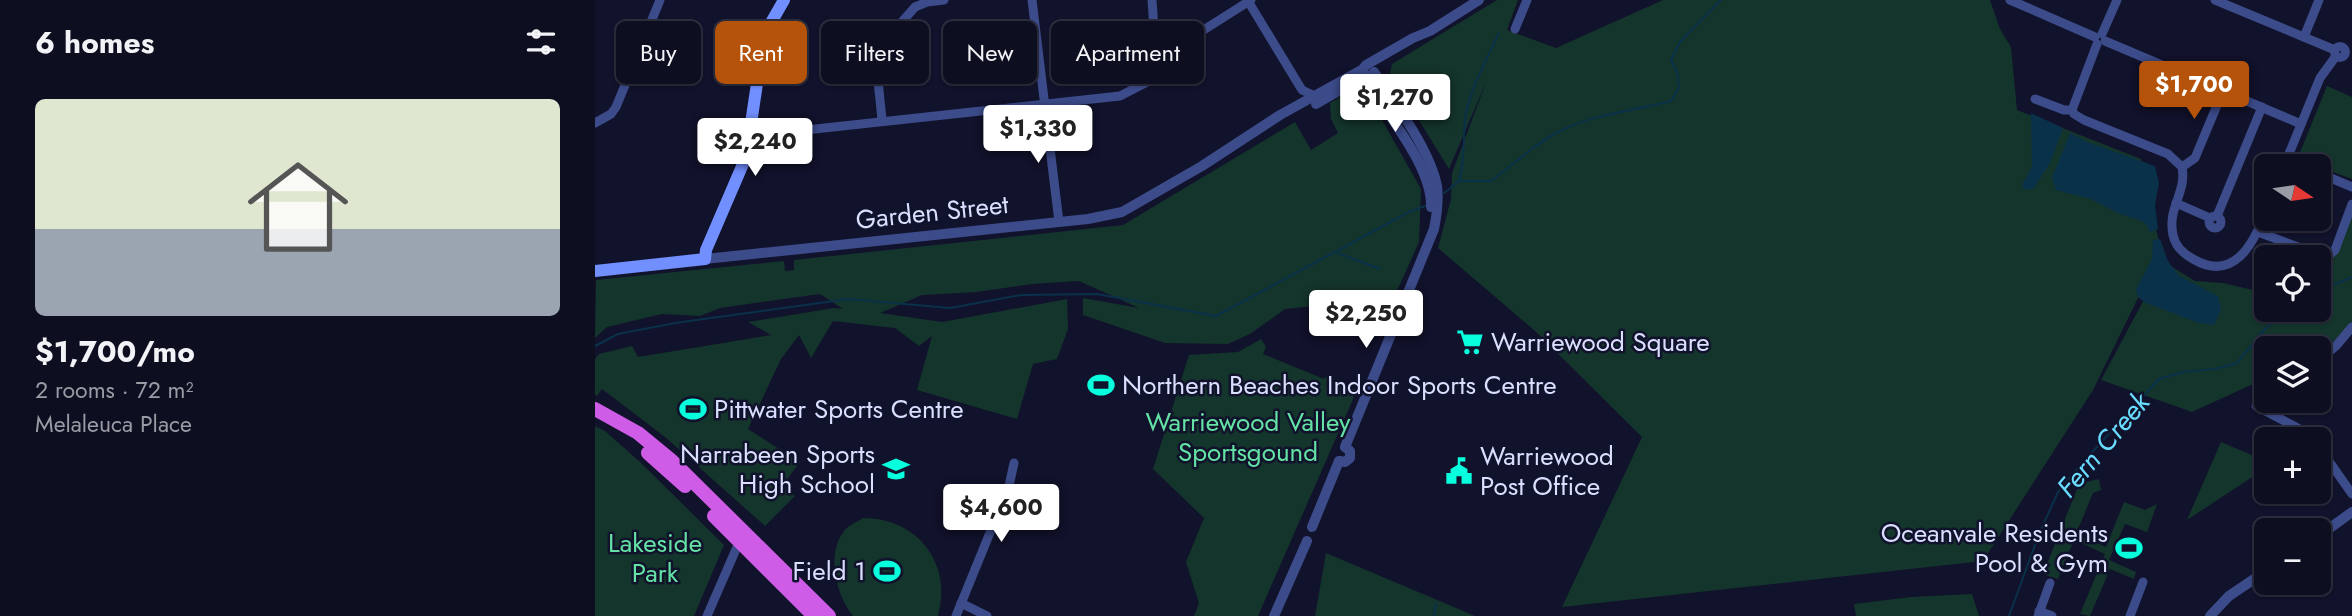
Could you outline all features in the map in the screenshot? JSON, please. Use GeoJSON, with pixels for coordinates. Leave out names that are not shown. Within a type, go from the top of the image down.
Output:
{"type":"FeatureCollection","features":[{"type":"Feature","properties":{"kind":"highway"},"geometry":{"type":"LineString","coordinates":[[595,409],[638,433],[659,449],[814,616]]}},
{"type":"Feature","properties":{"kind":"highway"},"geometry":{"type":"LineString","coordinates":[[595,417],[633,440],[651,455],[828,616]]}},
{"type":"Feature","properties":{"kind":"main road"},"geometry":{"type":"LineString","coordinates":[[705,259],[706,250],[746,157],[762,50],[772,22],[784,0]]}},
{"type":"Feature","properties":{"kind":"main road","name":"Garden Street"},"geometry":{"type":"LineString","coordinates":[[595,271],[705,259]]}},
{"type":"Feature","properties":{"kind":"street"},"geometry":{"type":"LineString","coordinates":[[595,123],[611,114],[616,107],[660,0]]}},
{"type":"Feature","properties":{"kind":"street"},"geometry":{"type":"LineString","coordinates":[[882,121],[877,70],[894,30],[915,7],[944,0]]}},
{"type":"Feature","properties":{"kind":"street"},"geometry":{"type":"LineString","coordinates":[[1032,0],[1059,222]]}},
{"type":"Feature","properties":{"kind":"street"},"geometry":{"type":"LineString","coordinates":[[1152,0],[1153,21]]}},
{"type":"Feature","properties":{"kind":"street","name":"Garden Street"},"geometry":{"type":"LineString","coordinates":[[1253,134],[1301,113],[1368,74],[1479,0]]}},
{"type":"Feature","properties":{"kind":"street"},"geometry":{"type":"LineString","coordinates":[[1515,29],[1527,0]]}},
{"type":"Feature","properties":{"kind":"street"},"geometry":{"type":"LineString","coordinates":[[2010,0],[2301,124]]}},
{"type":"Feature","properties":{"kind":"street"},"geometry":{"type":"LineString","coordinates":[[2072,110],[2117,0]]}},
{"type":"Feature","properties":{"kind":"street"},"geometry":{"type":"LineString","coordinates":[[2215,0],[2344,51],[2321,78],[2289,154]]}},
{"type":"Feature","properties":{"kind":"street"},"geometry":{"type":"LineString","coordinates":[[2304,37],[2319,0]]}},
{"type":"Feature","properties":{"kind":"street"},"geometry":{"type":"LineString","coordinates":[[1204,30],[1250,1],[1302,90],[1315,96]]}},
{"type":"Feature","properties":{"kind":"street"},"geometry":{"type":"LineString","coordinates":[[1274,616],[1307,541],[1312,542],[1317,537],[1317,532],[1312,527],[1339,461],[1337,451],[1345,447],[1428,242],[1434,212],[1434,190],[1368,74]]}},
{"type":"Feature","properties":{"kind":"street","name":"Garden Street"},"geometry":{"type":"LineString","coordinates":[[705,259],[1107,217],[1122,212],[1280,115],[1315,96],[1368,74]]}},
{"type":"Feature","properties":{"kind":"street"},"geometry":{"type":"LineString","coordinates":[[750,136],[1119,96],[1145,84]]}},
{"type":"Feature","properties":{"kind":"street"},"geometry":{"type":"LineString","coordinates":[[1300,105],[1302,90]]}},
{"type":"Feature","properties":{"kind":"street"},"geometry":{"type":"LineString","coordinates":[[2182,167],[2195,158],[2223,91]]}},
{"type":"Feature","properties":{"kind":"street"},"geometry":{"type":"LineString","coordinates":[[2035,99],[2064,110],[2072,110]]}},
{"type":"Feature","properties":{"kind":"street"},"geometry":{"type":"LineString","coordinates":[[2176,203],[2213,217],[2262,107]]}},
{"type":"Feature","properties":{"kind":"street"},"geometry":{"type":"LineString","coordinates":[[2072,110],[2084,120],[2168,154],[2182,167],[2184,179],[2171,214],[2174,239],[2180,250],[2201,264],[2227,265],[2248,249],[2258,232],[2319,256],[2328,256],[2335,250],[2352,204]]}},
{"type":"Feature","properties":{"kind":"street"},"geometry":{"type":"LineString","coordinates":[[2331,178],[2352,187]]}},
{"type":"Feature","properties":{"kind":"street"},"geometry":{"type":"LineString","coordinates":[[2331,350],[2352,327]]}},
{"type":"Feature","properties":{"kind":"street"},"geometry":{"type":"LineString","coordinates":[[2269,413],[2296,427]]}},
{"type":"Feature","properties":{"kind":"street"},"geometry":{"type":"LineString","coordinates":[[956,616],[1009,486],[1014,463]]}},
{"type":"Feature","properties":{"kind":"street"},"geometry":{"type":"LineString","coordinates":[[2331,465],[2352,494]]}},
{"type":"Feature","properties":{"kind":"street"},"geometry":{"type":"LineString","coordinates":[[2334,470],[2352,503]]}},
{"type":"Feature","properties":{"kind":"street"},"geometry":{"type":"LineString","coordinates":[[2331,527],[2352,512]]}},
{"type":"Feature","properties":{"kind":"street"},"geometry":{"type":"LineString","coordinates":[[707,616],[742,537]]}},
{"type":"Feature","properties":{"kind":"street"},"geometry":{"type":"LineString","coordinates":[[2210,616],[2229,596],[2254,579]]}},
{"type":"Feature","properties":{"kind":"street"},"geometry":{"type":"LineString","coordinates":[[2130,616],[2143,582]]}},
{"type":"Feature","properties":{"kind":"street"},"geometry":{"type":"LineString","coordinates":[[2050,583],[2038,614],[2052,616]]}},
{"type":"Feature","properties":{"kind":"street"},"geometry":{"type":"LineString","coordinates":[[961,603],[987,616]]}},
{"type":"Feature","properties":{"kind":"green space"},"geometry":{"type":"Polygon","coordinates":[[[1497,0],[1518,0],[1507,30],[1556,48],[1663,0],[1990,0],[2000,29],[2011,47],[2017,110],[2141,159],[2161,251],[2093,390],[1983,561],[1562,607],[1642,437],[1534,330],[1438,248],[1451,199],[1452,173],[1487,80],[1449,169],[1390,73],[1392,64],[1497,0]]]}},
{"type":"Feature","properties":{"kind":"green space"},"geometry":{"type":"Polygon","coordinates":[[[2327,86],[2352,97],[2352,179],[2331,171],[2331,154],[2299,154],[2327,86]]]}},
{"type":"Feature","properties":{"kind":"green space"},"geometry":{"type":"Polygon","coordinates":[[[1358,89],[1368,95],[1421,189],[1419,242],[1380,329],[1316,306],[1285,309],[1250,334],[1228,344],[1165,343],[1083,315],[1083,298],[1139,308],[1079,281],[922,295],[880,313],[942,322],[1067,299],[1068,329],[1057,359],[1033,364],[1017,419],[917,390],[932,336],[919,346],[895,328],[833,321],[811,358],[799,335],[781,359],[748,429],[800,462],[782,486],[795,496],[765,526],[665,437],[602,389],[597,396],[595,394],[595,359],[599,354],[632,346],[638,357],[771,335],[748,322],[834,308],[843,309],[820,294],[720,308],[700,316],[662,314],[607,327],[595,338],[596,280],[784,261],[785,271],[794,270],[794,260],[1123,225],[1295,122],[1311,150],[1338,133],[1331,119],[1330,103],[1358,89]]]}},
{"type":"Feature","properties":{"kind":"green space"},"geometry":{"type":"Polygon","coordinates":[[[2352,213],[2352,324],[2331,344],[2331,336],[2254,336],[2254,385],[2192,412],[2101,380],[2164,262],[2195,281],[2223,283],[2254,290],[2254,322],[2331,322],[2331,252],[2352,213]]]}},
{"type":"Feature","properties":{"kind":"green space","name":"Warriewood Valley Sportsgound"},"geometry":{"type":"Polygon","coordinates":[[[1261,339],[1266,347],[1263,354],[1357,390],[1258,616],[1194,616],[1199,603],[1186,562],[1204,518],[1153,469],[1189,355],[1238,352],[1261,339]]]}},
{"type":"Feature","properties":{"kind":"green space","name":"Lakeside Park"},"geometry":{"type":"Polygon","coordinates":[[[595,426],[605,431],[640,462],[724,545],[694,616],[595,616],[595,426]]]}},
{"type":"Feature","properties":{"kind":"green space"},"geometry":{"type":"Polygon","coordinates":[[[2221,442],[2254,456],[2254,476],[2187,520],[2221,442]]]}},
{"type":"Feature","properties":{"kind":"green space"},"geometry":{"type":"Polygon","coordinates":[[[2099,479],[2101,490],[2093,493],[2076,534],[2106,547],[2124,502],[2145,510],[2157,504],[2147,532],[2125,524],[2109,560],[2136,572],[2134,579],[2110,569],[2090,616],[2080,614],[2105,554],[2074,540],[2058,579],[2043,574],[2079,484],[2099,479]]]}},
{"type":"Feature","properties":{"kind":"green space","name":"Field 1"},"geometry":{"type":"Polygon","coordinates":[[[863,518],[883,520],[900,526],[915,535],[927,548],[940,579],[938,616],[853,616],[838,586],[835,551],[844,531],[863,518]]]}},
{"type":"Feature","properties":{"kind":"green space"},"geometry":{"type":"Polygon","coordinates":[[[1326,553],[1475,616],[1315,616],[1326,553]]]}},
{"type":"Feature","properties":{"kind":"green space"},"geometry":{"type":"Polygon","coordinates":[[[1972,594],[1979,616],[1856,616],[1854,604],[1911,597],[1972,594]]]}},
{"type":"Feature","properties":{"kind":"water"},"geometry":{"type":"Polygon","coordinates":[[[2031,113],[2063,128],[2050,163],[2033,189],[2024,189],[2022,185],[2032,167],[2031,113]]]}},
{"type":"Feature","properties":{"kind":"water"},"geometry":{"type":"Polygon","coordinates":[[[2070,133],[2087,142],[2155,166],[2159,183],[2155,205],[2158,229],[2150,232],[2142,221],[2118,213],[2091,199],[2056,190],[2052,178],[2070,133]]]}},
{"type":"Feature","properties":{"kind":"water"},"geometry":{"type":"Polygon","coordinates":[[[2160,239],[2168,261],[2179,276],[2218,296],[2221,310],[2214,325],[2199,323],[2146,303],[2138,297],[2136,290],[2152,259],[2153,240],[2160,239]]]}},
{"type":"Feature","properties":{"kind":"waterway"},"geometry":{"type":"LineString","coordinates":[[1444,193],[1459,181],[1491,181],[1539,144],[1569,127],[1598,117],[1671,101],[1679,88],[1677,72],[1671,60],[1680,42],[1721,0]]}},
{"type":"Feature","properties":{"kind":"waterway"},"geometry":{"type":"LineString","coordinates":[[1459,181],[1467,109],[1499,33]]}},
{"type":"Feature","properties":{"kind":"waterway"},"geometry":{"type":"LineString","coordinates":[[595,346],[618,334],[675,323],[848,299],[950,308],[1021,295],[1097,294],[1216,316],[1409,212],[1425,206]]}},
{"type":"Feature","properties":{"kind":"waterway"},"geometry":{"type":"LineString","coordinates":[[1338,253],[1380,269]]}},
{"type":"Feature","properties":{"kind":"waterway","name":"Fern Creek"},"geometry":{"type":"LineString","coordinates":[[2331,286],[2352,277]]}},
{"type":"Feature","properties":{"kind":"waterway","name":"Fern Creek"},"geometry":{"type":"LineString","coordinates":[[2009,616],[2039,534],[2058,492],[2084,461],[2159,379],[2237,363],[2273,322]]}},
{"type":"Feature","properties":{"kind":"waterway"},"geometry":{"type":"LineString","coordinates":[[1434,616],[1436,603]]}},
{"type":"Feature","properties":{"kind":"place","name":"Warriewood Square"},"geometry":{"type":"Point","coordinates":[1470,342]}},
{"type":"Feature","properties":{"kind":"place","name":"Northern Beaches Indoor Sports Centre"},"geometry":{"type":"Point","coordinates":[1101,385]}},
{"type":"Feature","properties":{"kind":"place","name":"Pittwater Sports Centre"},"geometry":{"type":"Point","coordinates":[693,409]}},
{"type":"Feature","properties":{"kind":"place","name":"Narrabeen Sports High School"},"geometry":{"type":"Point","coordinates":[896,469]}},
{"type":"Feature","properties":{"kind":"place","name":"Warriewood Post Office"},"geometry":{"type":"Point","coordinates":[1459,471]}},
{"type":"Feature","properties":{"kind":"place","name":"Oceanvale Residents Pool & Gym"},"geometry":{"type":"Point","coordinates":[2129,548]}},
{"type":"Feature","properties":{"kind":"place","name":"Field 1"},"geometry":{"type":"Point","coordinates":[887,571]}}]}
